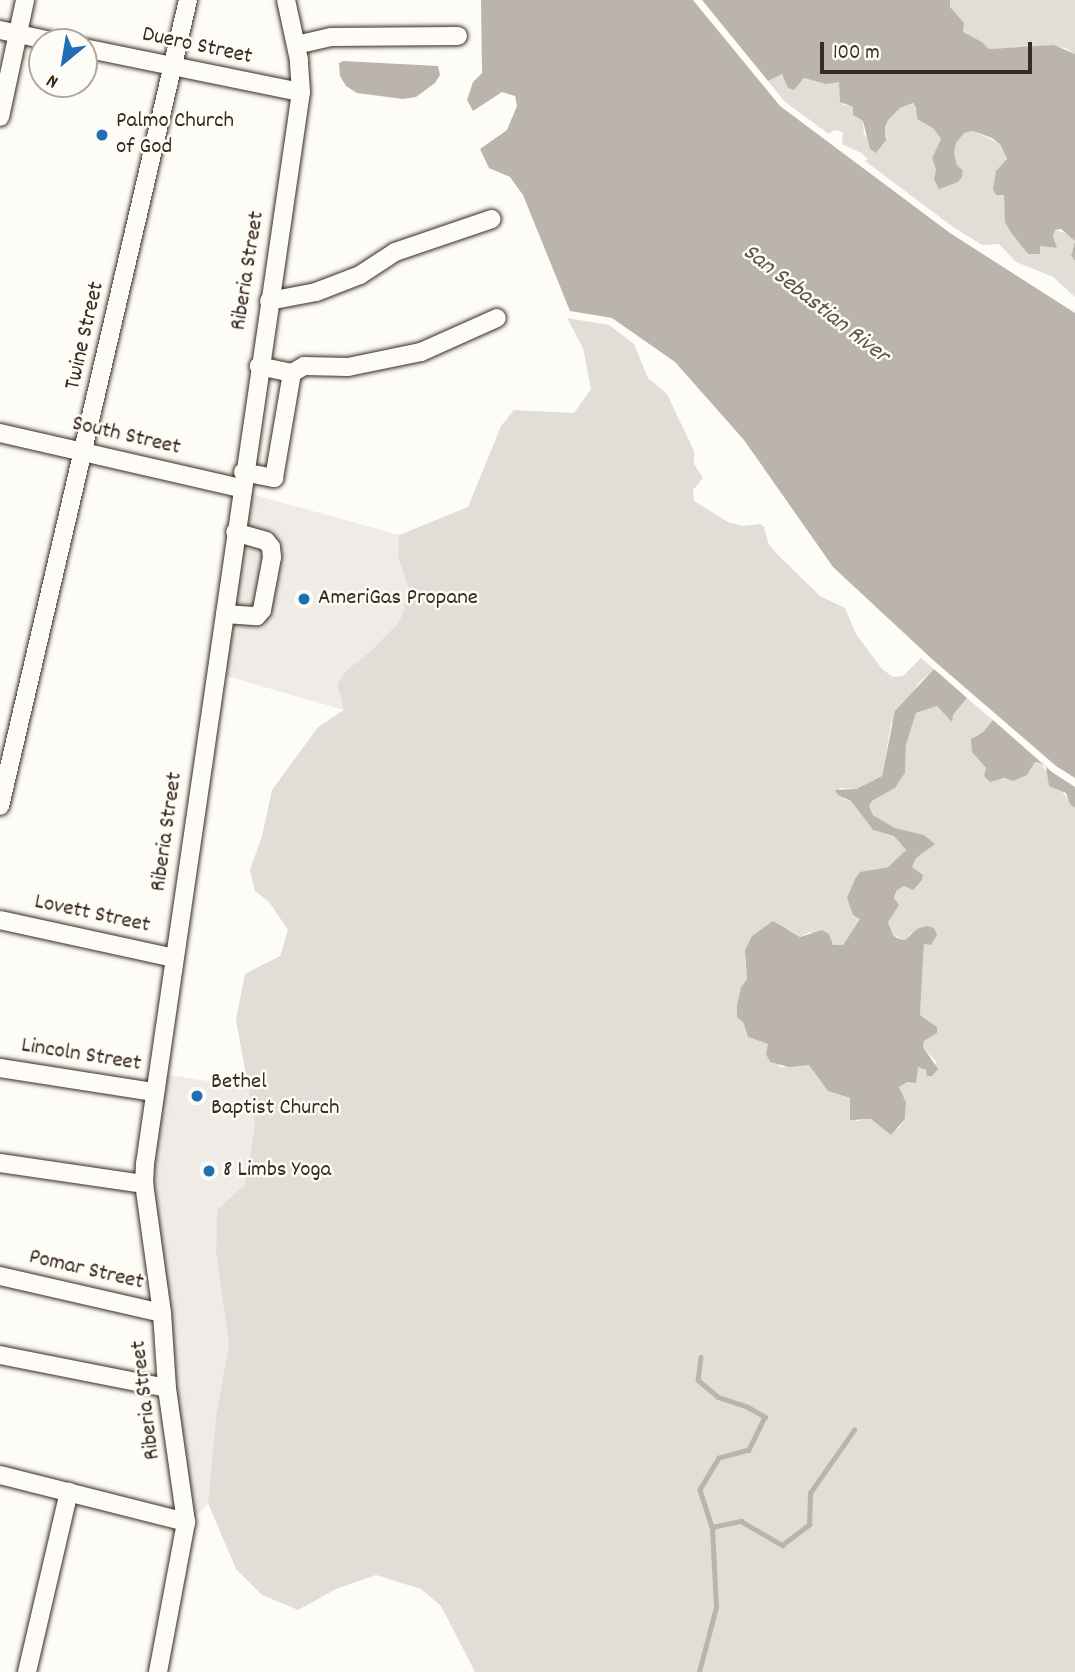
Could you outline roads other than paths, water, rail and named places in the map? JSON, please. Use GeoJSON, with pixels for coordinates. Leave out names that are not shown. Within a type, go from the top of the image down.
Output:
{"type":"FeatureCollection","features":[{"type":"Feature","properties":{"kind":"street"},"geometry":{"type":"LineString","coordinates":[[0,117],[9,32],[25,0]]}},
{"type":"Feature","properties":{"kind":"street","name":"Twine Street"},"geometry":{"type":"LineString","coordinates":[[0,806],[85,453],[188,0]]}},
{"type":"Feature","properties":{"kind":"street","name":"Riberia Street"},"geometry":{"type":"LineString","coordinates":[[158,1672],[186,1522],[167,1388],[162,1313],[144,1184],[154,1092],[225,614],[242,480],[301,93],[296,45],[286,0]]}},
{"type":"Feature","properties":{"kind":"street"},"geometry":{"type":"LineString","coordinates":[[9,32],[28,36]]}},
{"type":"Feature","properties":{"kind":"street"},"geometry":{"type":"LineString","coordinates":[[296,45],[331,37],[458,36]]}},
{"type":"Feature","properties":{"kind":"street","name":"Duero Street"},"geometry":{"type":"LineString","coordinates":[[98,51],[301,93]]}},
{"type":"Feature","properties":{"kind":"street"},"geometry":{"type":"LineString","coordinates":[[269,301],[316,292],[360,275],[395,252],[492,219]]}},
{"type":"Feature","properties":{"kind":"street"},"geometry":{"type":"LineString","coordinates":[[259,366],[292,373],[304,366],[348,367],[421,352],[497,318]]}},
{"type":"Feature","properties":{"kind":"street","name":"South Street"},"geometry":{"type":"LineString","coordinates":[[0,433],[85,453],[242,480],[274,478],[292,373]]}},
{"type":"Feature","properties":{"kind":"street"},"geometry":{"type":"LineString","coordinates":[[225,614],[257,616],[262,610],[272,557],[271,547],[266,541],[235,532]]}},
{"type":"Feature","properties":{"kind":"street","name":"Lovett Street"},"geometry":{"type":"LineString","coordinates":[[0,920],[174,957]]}},
{"type":"Feature","properties":{"kind":"street","name":"Lincoln Street"},"geometry":{"type":"LineString","coordinates":[[0,1068],[154,1092]]}},
{"type":"Feature","properties":{"kind":"street"},"geometry":{"type":"LineString","coordinates":[[0,1163],[144,1184]]}},
{"type":"Feature","properties":{"kind":"street","name":"Pomar Street"},"geometry":{"type":"LineString","coordinates":[[0,1276],[162,1313]]}},
{"type":"Feature","properties":{"kind":"street"},"geometry":{"type":"LineString","coordinates":[[0,1354],[167,1388]]}},
{"type":"Feature","properties":{"kind":"street"},"geometry":{"type":"LineString","coordinates":[[0,1475],[186,1522]]}},
{"type":"Feature","properties":{"kind":"street"},"geometry":{"type":"LineString","coordinates":[[27,1672],[69,1492]]}},
{"type":"Feature","properties":{"kind":"water","name":"San Sebastian River"},"geometry":{"type":"Polygon","coordinates":[[[481,0],[693,0],[780,106],[950,233],[1075,313],[1075,778],[1056,766],[933,660],[833,567],[744,440],[675,362],[612,318],[570,311],[523,195],[510,177],[489,168],[480,149],[507,130],[517,106],[515,96],[502,92],[473,111],[467,100],[473,82],[482,73],[481,0]]]}},
{"type":"Feature","properties":{"kind":"water"},"geometry":{"type":"Polygon","coordinates":[[[702,0],[950,0],[950,7],[964,23],[963,32],[989,49],[1054,45],[1075,54],[1075,241],[1061,229],[1055,230],[1053,236],[1057,248],[1040,246],[1040,254],[1028,254],[1005,222],[1004,195],[996,195],[993,189],[996,171],[1007,159],[1000,144],[992,138],[973,131],[964,133],[956,143],[954,153],[957,165],[963,171],[962,177],[958,182],[939,189],[934,179],[936,170],[932,158],[941,139],[934,129],[917,119],[913,103],[900,108],[888,120],[885,127],[886,140],[876,153],[870,149],[863,121],[853,115],[853,107],[840,102],[839,82],[826,84],[804,78],[794,90],[788,88],[782,74],[768,81],[702,0]]]}},
{"type":"Feature","properties":{"kind":"water"},"geometry":{"type":"Polygon","coordinates":[[[343,61],[438,66],[440,75],[435,83],[416,97],[403,99],[357,93],[346,86],[340,76],[339,63],[343,61]]]}},
{"type":"Feature","properties":{"kind":"water"},"geometry":{"type":"Polygon","coordinates":[[[1075,241],[1075,261],[1071,256],[1075,241]]]}},
{"type":"Feature","properties":{"kind":"water"},"geometry":{"type":"Polygon","coordinates":[[[934,669],[967,698],[953,715],[952,722],[937,706],[916,713],[906,745],[905,773],[895,788],[872,801],[869,806],[873,815],[895,828],[924,835],[935,844],[916,858],[912,867],[923,875],[922,880],[913,890],[904,886],[897,890],[894,898],[899,905],[888,922],[897,938],[905,940],[917,929],[927,926],[934,928],[937,935],[931,945],[924,944],[920,1015],[937,1027],[937,1033],[924,1041],[923,1047],[938,1069],[932,1076],[927,1076],[926,1070],[918,1067],[916,1083],[907,1082],[899,1087],[906,1102],[905,1119],[891,1135],[871,1119],[850,1120],[850,1098],[828,1091],[809,1065],[789,1067],[770,1062],[766,1054],[768,1044],[748,1037],[743,1022],[737,1017],[737,1005],[741,987],[747,979],[745,950],[752,936],[773,921],[800,937],[822,930],[829,934],[833,945],[843,945],[860,919],[853,915],[847,898],[855,879],[860,872],[888,867],[906,850],[894,836],[873,830],[851,801],[838,795],[835,790],[856,789],[882,776],[895,711],[934,669]]]}},
{"type":"Feature","properties":{"kind":"water"},"geometry":{"type":"Polygon","coordinates":[[[993,720],[1052,772],[1075,787],[1075,808],[1070,804],[1066,793],[1049,786],[1046,767],[1040,763],[1035,762],[1027,775],[1013,781],[1005,778],[990,782],[984,776],[986,768],[972,752],[971,739],[983,732],[993,720]]]}},
{"type":"Feature","properties":{"kind":"waterway"},"geometry":{"type":"LineString","coordinates":[[701,1357],[698,1380],[718,1397],[748,1407],[765,1417],[749,1450],[719,1458],[700,1490],[712,1527]]}},
{"type":"Feature","properties":{"kind":"waterway"},"geometry":{"type":"LineString","coordinates":[[699,1672],[716,1607],[712,1527],[741,1521],[782,1545],[809,1525],[810,1493],[854,1430]]}},
{"type":"Feature","properties":{"kind":"place","name":"Palmo Church of God"},"geometry":{"type":"Point","coordinates":[102,135]}},
{"type":"Feature","properties":{"kind":"place","name":"AmeriGas Propane"},"geometry":{"type":"Point","coordinates":[304,599]}},
{"type":"Feature","properties":{"kind":"place","name":"Bethel Baptist Church"},"geometry":{"type":"Point","coordinates":[197,1096]}},
{"type":"Feature","properties":{"kind":"place","name":"8 Limbs Yoga"},"geometry":{"type":"Point","coordinates":[209,1171]}}]}
